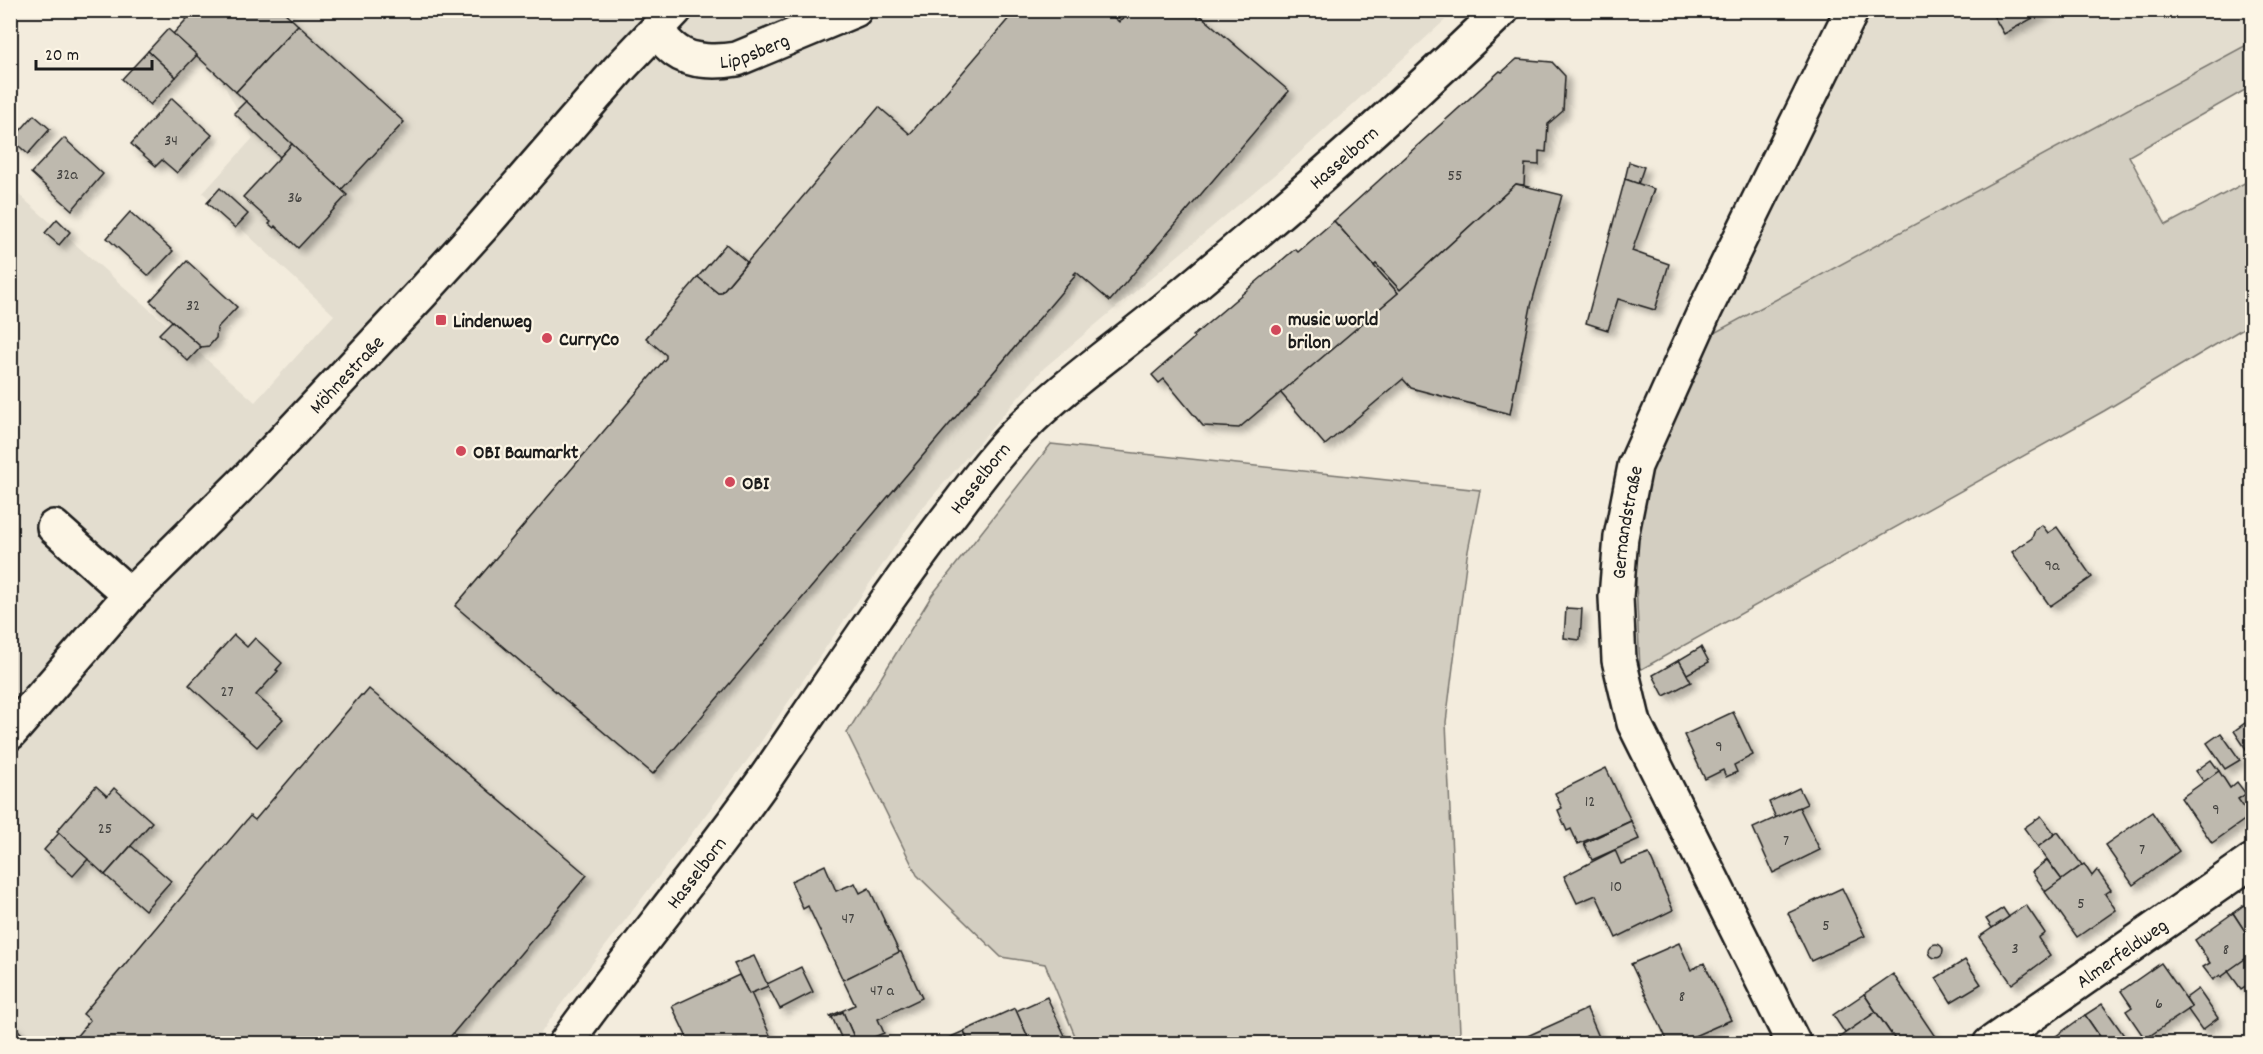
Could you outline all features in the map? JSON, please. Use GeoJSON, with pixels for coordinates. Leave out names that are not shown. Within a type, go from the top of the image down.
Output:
{"type":"FeatureCollection","features":[{"type":"Feature","properties":{"kind":"street","name":"Lippsberg"},"geometry":{"type":"LineString","coordinates":[[665,21],[678,53],[694,58],[725,61],[737,59],[855,10]]}},
{"type":"Feature","properties":{"kind":"street","name":"Hasselborn"},"geometry":{"type":"LineString","coordinates":[[565,1044],[758,788],[922,551],[1023,427],[1077,378],[1174,302],[1299,194],[1446,64],[1502,10]]}},
{"type":"Feature","properties":{"kind":"street","name":"Gernandstraße"},"geometry":{"type":"LineString","coordinates":[[1794,1044],[1634,723],[1619,660],[1616,597],[1621,537],[1635,466],[1705,310],[1852,10]]}},
{"type":"Feature","properties":{"kind":"street","name":"Möhnestraße"},"geometry":{"type":"LineString","coordinates":[[10,733],[130,596],[251,475],[421,294],[665,21]]}},
{"type":"Feature","properties":{"kind":"street"},"geometry":{"type":"LineString","coordinates":[[54,526],[130,596]]}},
{"type":"Feature","properties":{"kind":"street","name":"Almerfeldweg"},"geometry":{"type":"LineString","coordinates":[[1990,1044],[2253,861]]}},
{"type":"Feature","properties":{"kind":"shaded area"},"geometry":{"type":"Polygon","coordinates":[[[238,11],[1455,11],[1293,159],[1044,368],[918,513],[756,749],[534,1043],[11,1043],[10,187],[255,402],[334,315],[203,193],[253,138],[220,78],[233,61],[238,11]]]}},
{"type":"Feature","properties":{"kind":"shaded area"},"geometry":{"type":"Polygon","coordinates":[[[1859,11],[2252,11],[2252,42],[1703,339],[1859,11]]]}},
{"type":"Feature","properties":{"kind":"shaded area"},"geometry":{"type":"Polygon","coordinates":[[[2252,42],[2252,86],[2129,156],[2166,225],[2252,179],[2252,323],[2104,411],[1640,670],[1634,537],[1635,507],[1703,339],[2252,42]]]}},
{"type":"Feature","properties":{"kind":"shaded area"},"geometry":{"type":"Polygon","coordinates":[[[1051,444],[1480,490],[1467,556],[1446,722],[1460,1033],[1443,1044],[1078,1043],[1045,964],[1001,957],[917,875],[847,733],[932,595],[1051,444]]]}},
{"type":"Feature","properties":{"kind":"building"},"geometry":{"type":"Polygon","coordinates":[[[195,10],[282,10],[298,25],[236,92],[173,34],[195,10]]]}},
{"type":"Feature","properties":{"kind":"building","name":"OBI"},"geometry":{"type":"Polygon","coordinates":[[[1016,10],[1106,10],[1119,22],[1129,10],[1194,10],[1289,91],[1110,301],[1076,272],[1074,274],[1076,275],[653,774],[455,606],[666,358],[666,355],[646,338],[698,277],[721,293],[879,107],[910,134],[1016,10]]]}},
{"type":"Feature","properties":{"kind":"building"},"geometry":{"type":"Polygon","coordinates":[[[1990,10],[2047,10],[2004,34],[1990,10]]]}},
{"type":"Feature","properties":{"kind":"building"},"geometry":{"type":"Polygon","coordinates":[[[298,25],[404,122],[341,190],[236,92],[298,25]]]}},
{"type":"Feature","properties":{"kind":"building"},"geometry":{"type":"Polygon","coordinates":[[[168,29],[197,55],[176,77],[148,51],[168,29]]]}},
{"type":"Feature","properties":{"kind":"building"},"geometry":{"type":"Polygon","coordinates":[[[148,51],[176,77],[150,105],[122,79],[148,51]]]}},
{"type":"Feature","properties":{"kind":"building"},"geometry":{"type":"Polygon","coordinates":[[[1517,59],[1552,62],[1565,76],[1563,111],[1548,124],[1546,152],[1539,151],[1539,165],[1525,164],[1524,185],[1516,184],[1400,290],[1376,264],[1374,266],[1334,221],[1500,71],[1502,72],[1517,59]]]}},
{"type":"Feature","properties":{"kind":"building"},"geometry":{"type":"Polygon","coordinates":[[[172,98],[212,135],[177,173],[162,160],[156,166],[131,144],[172,98]]]}},
{"type":"Feature","properties":{"kind":"building"},"geometry":{"type":"Polygon","coordinates":[[[246,101],[292,144],[280,157],[234,113],[246,101]]]}},
{"type":"Feature","properties":{"kind":"building"},"geometry":{"type":"Polygon","coordinates":[[[34,115],[50,129],[28,154],[12,140],[34,115]]]}},
{"type":"Feature","properties":{"kind":"building"},"geometry":{"type":"Polygon","coordinates":[[[64,138],[103,174],[72,210],[31,173],[64,138]]]}},
{"type":"Feature","properties":{"kind":"building"},"geometry":{"type":"Polygon","coordinates":[[[292,144],[347,195],[298,248],[275,226],[274,228],[269,224],[271,222],[243,197],[292,144]]]}},
{"type":"Feature","properties":{"kind":"building"},"geometry":{"type":"Polygon","coordinates":[[[1629,162],[1644,167],[1638,184],[1625,179],[1629,162]]]}},
{"type":"Feature","properties":{"kind":"building"},"geometry":{"type":"Polygon","coordinates":[[[1625,179],[1654,189],[1632,251],[1669,264],[1655,310],[1618,299],[1608,330],[1586,323],[1625,179]]]}},
{"type":"Feature","properties":{"kind":"building"},"geometry":{"type":"Polygon","coordinates":[[[1516,184],[1562,195],[1531,306],[1510,414],[1411,388],[1403,379],[1325,445],[1280,392],[1398,293],[1374,266],[1376,264],[1400,290],[1516,184]]]}},
{"type":"Feature","properties":{"kind":"building"},"geometry":{"type":"Polygon","coordinates":[[[220,188],[248,214],[235,228],[207,203],[220,188]]]}},
{"type":"Feature","properties":{"kind":"building"},"geometry":{"type":"Polygon","coordinates":[[[130,212],[173,251],[149,276],[107,238],[130,212]]]}},
{"type":"Feature","properties":{"kind":"building"},"geometry":{"type":"Polygon","coordinates":[[[57,219],[70,232],[59,245],[45,233],[57,219]]]}},
{"type":"Feature","properties":{"kind":"building"},"geometry":{"type":"Polygon","coordinates":[[[1334,221],[1398,293],[1239,428],[1203,426],[1164,379],[1159,383],[1152,375],[1194,338],[1193,336],[1295,249],[1298,252],[1334,221]]]}},
{"type":"Feature","properties":{"kind":"building"},"geometry":{"type":"Polygon","coordinates":[[[726,244],[747,262],[721,293],[718,293],[698,277],[726,244]]]}},
{"type":"Feature","properties":{"kind":"building"},"geometry":{"type":"Polygon","coordinates":[[[187,261],[237,307],[217,328],[216,338],[209,346],[201,347],[150,301],[187,261]]]}},
{"type":"Feature","properties":{"kind":"building"},"geometry":{"type":"Polygon","coordinates":[[[172,321],[201,347],[188,361],[159,334],[172,321]]]}},
{"type":"Feature","properties":{"kind":"building"},"geometry":{"type":"Polygon","coordinates":[[[2042,525],[2048,533],[2057,527],[2092,577],[2050,606],[2012,552],[2032,538],[2035,530],[2042,525]]]}},
{"type":"Feature","properties":{"kind":"building"},"geometry":{"type":"Polygon","coordinates":[[[1566,608],[1582,609],[1580,640],[1564,638],[1566,608]]]}},
{"type":"Feature","properties":{"kind":"building"},"geometry":{"type":"Polygon","coordinates":[[[234,635],[247,647],[255,638],[282,663],[276,670],[278,671],[256,695],[283,719],[257,747],[189,685],[234,635]]]}},
{"type":"Feature","properties":{"kind":"building"},"geometry":{"type":"Polygon","coordinates":[[[1701,647],[1709,662],[1687,674],[1679,660],[1701,647]]]}},
{"type":"Feature","properties":{"kind":"building"},"geometry":{"type":"Polygon","coordinates":[[[1679,660],[1691,682],[1664,696],[1653,675],[1679,660]]]}},
{"type":"Feature","properties":{"kind":"building"},"geometry":{"type":"Polygon","coordinates":[[[369,689],[587,875],[444,1044],[70,1044],[90,1020],[83,1014],[250,816],[255,820],[361,695],[363,696],[369,689]]]}},
{"type":"Feature","properties":{"kind":"building"},"geometry":{"type":"Polygon","coordinates":[[[1733,712],[1753,755],[1734,765],[1737,772],[1726,777],[1723,770],[1705,779],[1684,735],[1733,712]]]}},
{"type":"Feature","properties":{"kind":"building"},"geometry":{"type":"Polygon","coordinates":[[[2252,718],[2252,758],[2234,731],[2252,718]]]}},
{"type":"Feature","properties":{"kind":"building"},"geometry":{"type":"Polygon","coordinates":[[[2221,733],[2240,760],[2225,769],[2207,743],[2221,733]]]}},
{"type":"Feature","properties":{"kind":"building"},"geometry":{"type":"Polygon","coordinates":[[[2211,760],[2219,771],[2204,782],[2196,771],[2211,760]]]}},
{"type":"Feature","properties":{"kind":"building"},"geometry":{"type":"Polygon","coordinates":[[[1606,768],[1631,821],[1578,844],[1571,829],[1567,831],[1558,810],[1562,808],[1555,793],[1606,768]]]}},
{"type":"Feature","properties":{"kind":"building"},"geometry":{"type":"Polygon","coordinates":[[[2219,771],[2230,788],[2237,782],[2246,794],[2238,799],[2250,816],[2212,843],[2181,798],[2219,771]]]}},
{"type":"Feature","properties":{"kind":"building"},"geometry":{"type":"Polygon","coordinates":[[[96,786],[107,796],[114,788],[152,822],[105,875],[57,831],[96,786]]]}},
{"type":"Feature","properties":{"kind":"building"},"geometry":{"type":"Polygon","coordinates":[[[1799,788],[1807,804],[1776,818],[1769,802],[1799,788]]]}},
{"type":"Feature","properties":{"kind":"building"},"geometry":{"type":"Polygon","coordinates":[[[1799,807],[1820,850],[1773,873],[1753,828],[1799,807]]]}},
{"type":"Feature","properties":{"kind":"building"},"geometry":{"type":"Polygon","coordinates":[[[2152,812],[2179,851],[2133,885],[2105,845],[2152,812]]]}},
{"type":"Feature","properties":{"kind":"building"},"geometry":{"type":"Polygon","coordinates":[[[2041,816],[2055,834],[2038,847],[2024,828],[2041,816]]]}},
{"type":"Feature","properties":{"kind":"building"},"geometry":{"type":"Polygon","coordinates":[[[1631,821],[1639,839],[1592,860],[1584,843],[1631,821]]]}},
{"type":"Feature","properties":{"kind":"building"},"geometry":{"type":"Polygon","coordinates":[[[2058,832],[2082,865],[2062,880],[2038,847],[2058,832]]]}},
{"type":"Feature","properties":{"kind":"building"},"geometry":{"type":"Polygon","coordinates":[[[59,833],[88,859],[73,876],[44,850],[59,833]]]}},
{"type":"Feature","properties":{"kind":"building"},"geometry":{"type":"Polygon","coordinates":[[[131,846],[171,881],[145,910],[105,875],[131,846]]]}},
{"type":"Feature","properties":{"kind":"building"},"geometry":{"type":"Polygon","coordinates":[[[1615,850],[1621,864],[1649,854],[1673,910],[1616,938],[1596,895],[1577,903],[1564,876],[1615,850]]]}},
{"type":"Feature","properties":{"kind":"building"},"geometry":{"type":"Polygon","coordinates":[[[2047,860],[2062,880],[2046,892],[2032,872],[2047,860]]]}},
{"type":"Feature","properties":{"kind":"building"},"geometry":{"type":"Polygon","coordinates":[[[2084,864],[2092,876],[2097,870],[2111,890],[2105,894],[2116,910],[2077,937],[2045,892],[2084,864]]]}},
{"type":"Feature","properties":{"kind":"building"},"geometry":{"type":"Polygon","coordinates":[[[825,865],[836,891],[855,883],[860,893],[869,888],[900,954],[843,980],[808,906],[803,909],[791,881],[825,865]]]}},
{"type":"Feature","properties":{"kind":"building"},"geometry":{"type":"Polygon","coordinates":[[[1842,888],[1865,936],[1811,961],[1788,913],[1842,888]]]}},
{"type":"Feature","properties":{"kind":"building"},"geometry":{"type":"Polygon","coordinates":[[[2026,905],[2045,933],[2038,938],[2050,956],[2012,984],[1979,937],[2026,905]]]}},
{"type":"Feature","properties":{"kind":"building"},"geometry":{"type":"Polygon","coordinates":[[[2244,905],[2252,916],[2252,928],[2246,933],[2233,913],[2244,905]]]}},
{"type":"Feature","properties":{"kind":"building"},"geometry":{"type":"Polygon","coordinates":[[[2003,908],[2009,917],[1992,928],[1986,919],[2003,908]]]}},
{"type":"Feature","properties":{"kind":"building"},"geometry":{"type":"Polygon","coordinates":[[[2233,913],[2252,942],[2252,954],[2221,977],[2220,975],[2213,980],[2203,967],[2210,963],[2195,940],[2233,913]]]}},
{"type":"Feature","properties":{"kind":"building"},"geometry":{"type":"Polygon","coordinates":[[[1679,943],[1691,970],[1704,963],[1731,1020],[1676,1044],[1669,1044],[1631,964],[1679,943]]]}},
{"type":"Feature","properties":{"kind":"building"},"geometry":{"type":"Polygon","coordinates":[[[1933,944],[1939,944],[1943,951],[1939,958],[1933,958],[1929,954],[1929,948],[1933,944]]]}},
{"type":"Feature","properties":{"kind":"building"},"geometry":{"type":"Polygon","coordinates":[[[899,952],[922,998],[878,1019],[884,1033],[857,1044],[843,1012],[831,1018],[830,1016],[855,1005],[843,980],[899,952]]]}},
{"type":"Feature","properties":{"kind":"building"},"geometry":{"type":"Polygon","coordinates":[[[754,956],[768,986],[749,994],[734,964],[754,956]]]}},
{"type":"Feature","properties":{"kind":"building"},"geometry":{"type":"Polygon","coordinates":[[[2245,959],[2252,970],[2252,982],[2241,989],[2228,971],[2245,959]]]}},
{"type":"Feature","properties":{"kind":"building"},"geometry":{"type":"Polygon","coordinates":[[[1965,960],[1981,984],[1951,1002],[1936,978],[1965,960]]]}},
{"type":"Feature","properties":{"kind":"building"},"geometry":{"type":"Polygon","coordinates":[[[2161,963],[2192,1007],[2145,1039],[2126,1011],[2132,1007],[2121,991],[2161,963]]]}},
{"type":"Feature","properties":{"kind":"building"},"geometry":{"type":"Polygon","coordinates":[[[801,967],[813,992],[780,1009],[767,984],[801,967]]]}},
{"type":"Feature","properties":{"kind":"building"},"geometry":{"type":"Polygon","coordinates":[[[1893,974],[1936,1038],[1928,1044],[1898,1044],[1864,994],[1893,974]]]}},
{"type":"Feature","properties":{"kind":"building"},"geometry":{"type":"Polygon","coordinates":[[[739,975],[749,994],[751,993],[774,1044],[739,1044],[737,1040],[729,1044],[690,1044],[672,1006],[739,975]]]}},
{"type":"Feature","properties":{"kind":"building"},"geometry":{"type":"Polygon","coordinates":[[[2198,989],[2218,1018],[2202,1030],[2188,1010],[2192,1007],[2186,998],[2198,989]]]}},
{"type":"Feature","properties":{"kind":"building"},"geometry":{"type":"Polygon","coordinates":[[[1864,994],[1876,1012],[1845,1033],[1833,1015],[1864,994]]]}},
{"type":"Feature","properties":{"kind":"building"},"geometry":{"type":"Polygon","coordinates":[[[1047,997],[1066,1038],[1055,1044],[1031,1044],[1016,1011],[1047,997]]]}},
{"type":"Feature","properties":{"kind":"building"},"geometry":{"type":"Polygon","coordinates":[[[2102,1004],[2130,1044],[2105,1044],[2085,1015],[2102,1004]]]}},
{"type":"Feature","properties":{"kind":"building"},"geometry":{"type":"Polygon","coordinates":[[[1015,1008],[1031,1044],[969,1044],[964,1031],[1015,1008]]]}},
{"type":"Feature","properties":{"kind":"building"},"geometry":{"type":"Polygon","coordinates":[[[1587,1009],[1602,1044],[1523,1044],[1521,1039],[1587,1009]]]}},
{"type":"Feature","properties":{"kind":"building"},"geometry":{"type":"Polygon","coordinates":[[[843,1012],[857,1044],[844,1044],[832,1017],[843,1012]]]}},
{"type":"Feature","properties":{"kind":"building"},"geometry":{"type":"Polygon","coordinates":[[[1876,1012],[1898,1044],[1835,1044],[1834,1041],[1876,1012]]]}},
{"type":"Feature","properties":{"kind":"building"},"geometry":{"type":"Polygon","coordinates":[[[2085,1015],[2105,1044],[2045,1044],[2085,1015]]]}},
{"type":"Feature","properties":{"kind":"building"},"geometry":{"type":"Polygon","coordinates":[[[10,1022],[32,1044],[10,1044],[10,1022]]]}},
{"type":"Feature","properties":{"kind":"building"},"geometry":{"type":"Polygon","coordinates":[[[964,1031],[969,1044],[935,1044],[964,1031]]]}},
{"type":"Feature","properties":{"kind":"place","name":"Lindenweg"},"geometry":{"type":"Point","coordinates":[441,320]}},
{"type":"Feature","properties":{"kind":"place","name":"music world brilon"},"geometry":{"type":"Point","coordinates":[1276,330]}},
{"type":"Feature","properties":{"kind":"place","name":"CurryCo"},"geometry":{"type":"Point","coordinates":[547,338]}},
{"type":"Feature","properties":{"kind":"place","name":"OBI Baumarkt"},"geometry":{"type":"Point","coordinates":[461,451]}},
{"type":"Feature","properties":{"kind":"place","name":"OBI"},"geometry":{"type":"Point","coordinates":[730,482]}}]}
